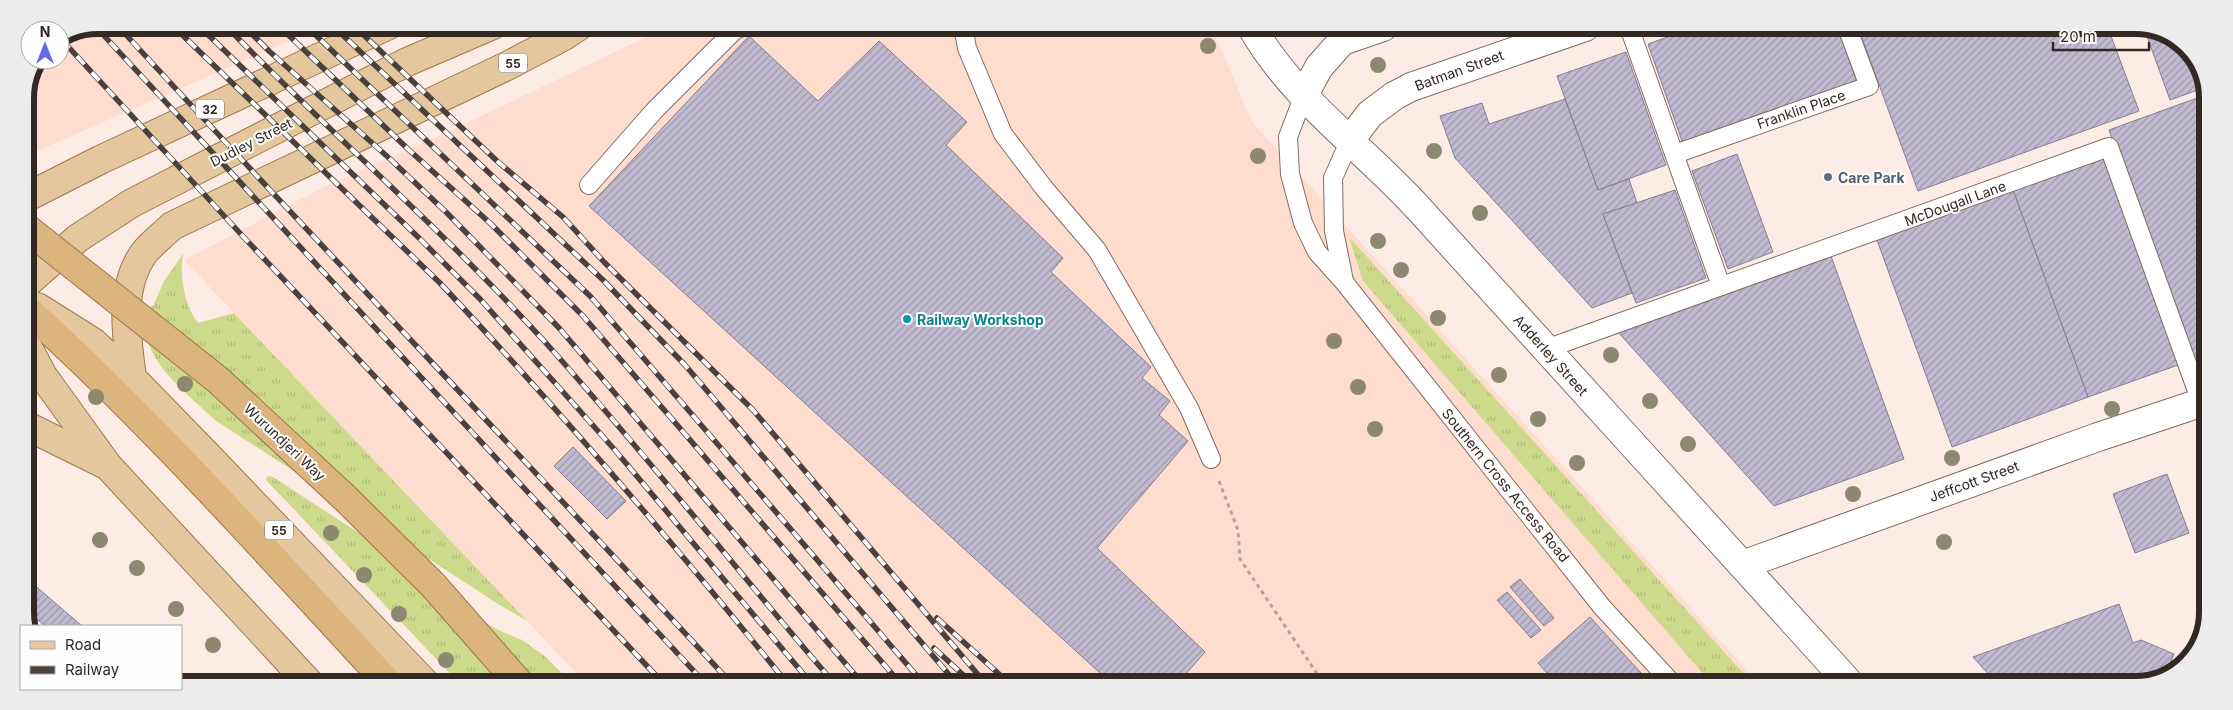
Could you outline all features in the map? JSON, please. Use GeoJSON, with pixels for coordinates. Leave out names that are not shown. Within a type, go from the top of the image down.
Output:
{"type":"FeatureCollection","features":[{"type":"Feature","properties":{"kind":"highway","name":"Wurundjeri Way"},"geometry":{"type":"LineString","coordinates":[[34,234],[218,380],[337,490],[433,585],[514,676]]}},
{"type":"Feature","properties":{"kind":"highway"},"geometry":{"type":"LineString","coordinates":[[34,316],[68,346],[178,458],[381,676]]}},
{"type":"Feature","properties":{"kind":"main road","name":"32"},"geometry":{"type":"LineString","coordinates":[[36,192],[371,34]]}},
{"type":"Feature","properties":{"kind":"main road","name":"Dudley Street"},"geometry":{"type":"LineString","coordinates":[[34,277],[78,238],[132,203],[408,62],[474,34]]}},
{"type":"Feature","properties":{"kind":"main road","name":"55"},"geometry":{"type":"LineString","coordinates":[[418,676],[132,378],[126,317],[132,279],[143,255],[172,226],[507,66],[567,34]]}},
{"type":"Feature","properties":{"kind":"main road"},"geometry":{"type":"LineString","coordinates":[[34,306],[93,342],[132,378]]}},
{"type":"Feature","properties":{"kind":"main road"},"geometry":{"type":"LineString","coordinates":[[34,360],[39,370],[108,466],[303,676]]}},
{"type":"Feature","properties":{"kind":"main road"},"geometry":{"type":"LineString","coordinates":[[34,429],[108,466]]}},
{"type":"Feature","properties":{"kind":"street","name":"Adderley Street"},"geometry":{"type":"LineString","coordinates":[[1256,34],[1269,55],[1304,95],[1412,202],[1843,676]]}},
{"type":"Feature","properties":{"kind":"street"},"geometry":{"type":"LineString","coordinates":[[1304,95],[1319,67],[1342,41],[1362,34]]}},
{"type":"Feature","properties":{"kind":"street","name":"Batman Street"},"geometry":{"type":"LineString","coordinates":[[1350,140],[1370,114],[1411,87],[1565,34]]}},
{"type":"Feature","properties":{"kind":"street","name":"Jeffcott Street"},"geometry":{"type":"LineString","coordinates":[[1742,565],[2199,403]]}},
{"type":"Feature","properties":{"kind":"lane"},"geometry":{"type":"LineString","coordinates":[[589,184],[654,111],[732,34]]}},
{"type":"Feature","properties":{"kind":"lane"},"geometry":{"type":"LineString","coordinates":[[964,34],[967,48],[1003,134],[1044,188],[1097,250],[1189,408],[1211,460]]}},
{"type":"Feature","properties":{"kind":"lane"},"geometry":{"type":"LineString","coordinates":[[1632,34],[1721,286]]}},
{"type":"Feature","properties":{"kind":"lane","name":"Franklin Place"},"geometry":{"type":"LineString","coordinates":[[1675,154],[1869,86],[1850,34]]}},
{"type":"Feature","properties":{"kind":"lane","name":"Southern Cross Access Road"},"geometry":{"type":"LineString","coordinates":[[1304,95],[1288,137],[1290,174],[1303,223],[1317,252],[1344,282],[1602,606],[1666,676]]}},
{"type":"Feature","properties":{"kind":"lane","name":"Southern Cross Access Road"},"geometry":{"type":"LineString","coordinates":[[1344,282],[1334,231],[1332,192],[1333,178],[1350,140]]}},
{"type":"Feature","properties":{"kind":"lane","name":"McDougall Lane"},"geometry":{"type":"LineString","coordinates":[[1546,348],[2110,147],[2199,387]]}},
{"type":"Feature","properties":{"kind":"path"},"geometry":{"type":"LineString","coordinates":[[1211,460],[1238,530],[1240,559],[1319,676]]}},
{"type":"Feature","properties":{"kind":"shaded area"},"geometry":{"type":"Polygon","coordinates":[[[305,34],[34,152],[34,98],[35,85],[41,70],[70,70],[70,41],[85,35],[305,34]]]}},
{"type":"Feature","properties":{"kind":"shaded area"},"geometry":{"type":"Polygon","coordinates":[[[652,34],[1214,34],[1252,122],[1752,676],[579,676],[184,260],[320,189],[471,121],[652,34]]]}},
{"type":"Feature","properties":{"kind":"green space"},"geometry":{"type":"Polygon","coordinates":[[[1349,237],[1746,676],[1705,676],[1363,281],[1349,237]]]}},
{"type":"Feature","properties":{"kind":"green space"},"geometry":{"type":"Polygon","coordinates":[[[183,254],[182,280],[184,290],[189,308],[198,323],[234,313],[527,621],[215,420],[169,376],[149,345],[144,307],[153,306],[164,281],[183,254]]]}},
{"type":"Feature","properties":{"kind":"green space"},"geometry":{"type":"Polygon","coordinates":[[[268,476],[273,477],[428,578],[470,613],[498,630],[522,640],[546,657],[564,676],[452,676],[266,480],[268,476]]]}},
{"type":"Feature","properties":{"kind":"building"},"geometry":{"type":"Polygon","coordinates":[[[1676,34],[1840,34],[1857,82],[1683,144],[1648,44],[1676,34]]]}},
{"type":"Feature","properties":{"kind":"building"},"geometry":{"type":"Polygon","coordinates":[[[1861,34],[2110,34],[2139,111],[1918,191],[1861,34]]]}},
{"type":"Feature","properties":{"kind":"building"},"geometry":{"type":"Polygon","coordinates":[[[2146,35],[2167,42],[2174,47],[2188,62],[2197,81],[2198,90],[2170,100],[2146,35]]]}},
{"type":"Feature","properties":{"kind":"building","name":"Railway Workshop"},"geometry":{"type":"Polygon","coordinates":[[[749,36],[818,101],[879,41],[967,122],[946,145],[1063,258],[1051,272],[1151,367],[1142,378],[1170,401],[1159,415],[1188,441],[1097,548],[1205,652],[1184,676],[1103,676],[589,206],[749,36]]]}},
{"type":"Feature","properties":{"kind":"building"},"geometry":{"type":"Polygon","coordinates":[[[1626,52],[1666,165],[1598,190],[1557,76],[1626,52]]]}},
{"type":"Feature","properties":{"kind":"building"},"geometry":{"type":"Polygon","coordinates":[[[2199,97],[2199,221],[2196,228],[2199,236],[2199,357],[2193,359],[2109,130],[2199,97]]]}},
{"type":"Feature","properties":{"kind":"building"},"geometry":{"type":"Polygon","coordinates":[[[1565,99],[1598,190],[1629,179],[1637,203],[1603,214],[1632,293],[1592,308],[1455,158],[1440,116],[1482,103],[1489,124],[1565,99]]]}},
{"type":"Feature","properties":{"kind":"building"},"geometry":{"type":"Polygon","coordinates":[[[1737,154],[1773,252],[1728,269],[1692,171],[1737,154]]]}},
{"type":"Feature","properties":{"kind":"building"},"geometry":{"type":"Polygon","coordinates":[[[2105,157],[2181,364],[2088,397],[2013,190],[2105,157]]]}},
{"type":"Feature","properties":{"kind":"building"},"geometry":{"type":"Polygon","coordinates":[[[1675,190],[1706,278],[1636,303],[1603,214],[1675,190]]]}},
{"type":"Feature","properties":{"kind":"building"},"geometry":{"type":"Polygon","coordinates":[[[2013,190],[2088,397],[1952,447],[1877,240],[2013,190]]]}},
{"type":"Feature","properties":{"kind":"building"},"geometry":{"type":"Polygon","coordinates":[[[1831,256],[1904,459],[1774,506],[1618,332],[1831,256]]]}},
{"type":"Feature","properties":{"kind":"building"},"geometry":{"type":"Polygon","coordinates":[[[573,447],[626,501],[607,519],[554,466],[573,447]]]}},
{"type":"Feature","properties":{"kind":"building"},"geometry":{"type":"Polygon","coordinates":[[[2167,474],[2189,533],[2135,553],[2113,494],[2167,474]]]}},
{"type":"Feature","properties":{"kind":"building"},"geometry":{"type":"Polygon","coordinates":[[[1520,579],[1554,618],[1544,626],[1510,587],[1520,579]]]}},
{"type":"Feature","properties":{"kind":"building"},"geometry":{"type":"Polygon","coordinates":[[[34,585],[81,625],[44,625],[34,617],[34,585]]]}},
{"type":"Feature","properties":{"kind":"building"},"geometry":{"type":"Polygon","coordinates":[[[1507,592],[1541,630],[1531,638],[1497,600],[1507,592]]]}},
{"type":"Feature","properties":{"kind":"building"},"geometry":{"type":"Polygon","coordinates":[[[2119,604],[2133,643],[2141,640],[2174,654],[2171,665],[2163,670],[2148,675],[2135,676],[1990,676],[1973,657],[2119,604]]]}},
{"type":"Feature","properties":{"kind":"building"},"geometry":{"type":"Polygon","coordinates":[[[1590,617],[1644,676],[1550,676],[1538,663],[1590,617]]]}},
{"type":"Feature","properties":{"kind":"railway"},"geometry":{"type":"LineString","coordinates":[[102,34],[699,676]]}},
{"type":"Feature","properties":{"kind":"railway"},"geometry":{"type":"LineString","coordinates":[[125,34],[725,676]]}},
{"type":"Feature","properties":{"kind":"railway"},"geometry":{"type":"LineString","coordinates":[[181,34],[440,283],[617,480],[781,676]]}},
{"type":"Feature","properties":{"kind":"railway"},"geometry":{"type":"LineString","coordinates":[[207,34],[480,299],[614,449],[805,676]]}},
{"type":"Feature","properties":{"kind":"railway"},"geometry":{"type":"LineString","coordinates":[[234,34],[427,221],[545,342],[619,426],[828,676]]}},
{"type":"Feature","properties":{"kind":"railway"},"geometry":{"type":"LineString","coordinates":[[252,34],[447,213],[560,329],[856,676]]}},
{"type":"Feature","properties":{"kind":"railway"},"geometry":{"type":"LineString","coordinates":[[287,34],[409,150],[490,223],[583,316],[894,676]]}},
{"type":"Feature","properties":{"kind":"railway"},"geometry":{"type":"LineString","coordinates":[[314,34],[591,297],[917,676]]}},
{"type":"Feature","properties":{"kind":"railway"},"geometry":{"type":"LineString","coordinates":[[342,34],[603,280],[685,365],[950,676]]}},
{"type":"Feature","properties":{"kind":"railway"},"geometry":{"type":"LineString","coordinates":[[363,34],[497,161],[563,217],[604,262],[753,410],[979,676]]}},
{"type":"Feature","properties":{"kind":"railway"},"geometry":{"type":"LineString","coordinates":[[70,49],[238,231],[656,676]]}},
{"type":"Feature","properties":{"kind":"railway"},"geometry":{"type":"LineString","coordinates":[[937,618],[1001,676]]}},
{"type":"Feature","properties":{"kind":"railway"},"geometry":{"type":"LineString","coordinates":[[934,648],[964,676]]}},
{"type":"Feature","properties":{"kind":"place","name":"Care Park"},"geometry":{"type":"Point","coordinates":[1828,177]}},
{"type":"Feature","properties":{"kind":"place","name":"Railway Workshop"},"geometry":{"type":"Point","coordinates":[907,319]}}]}
